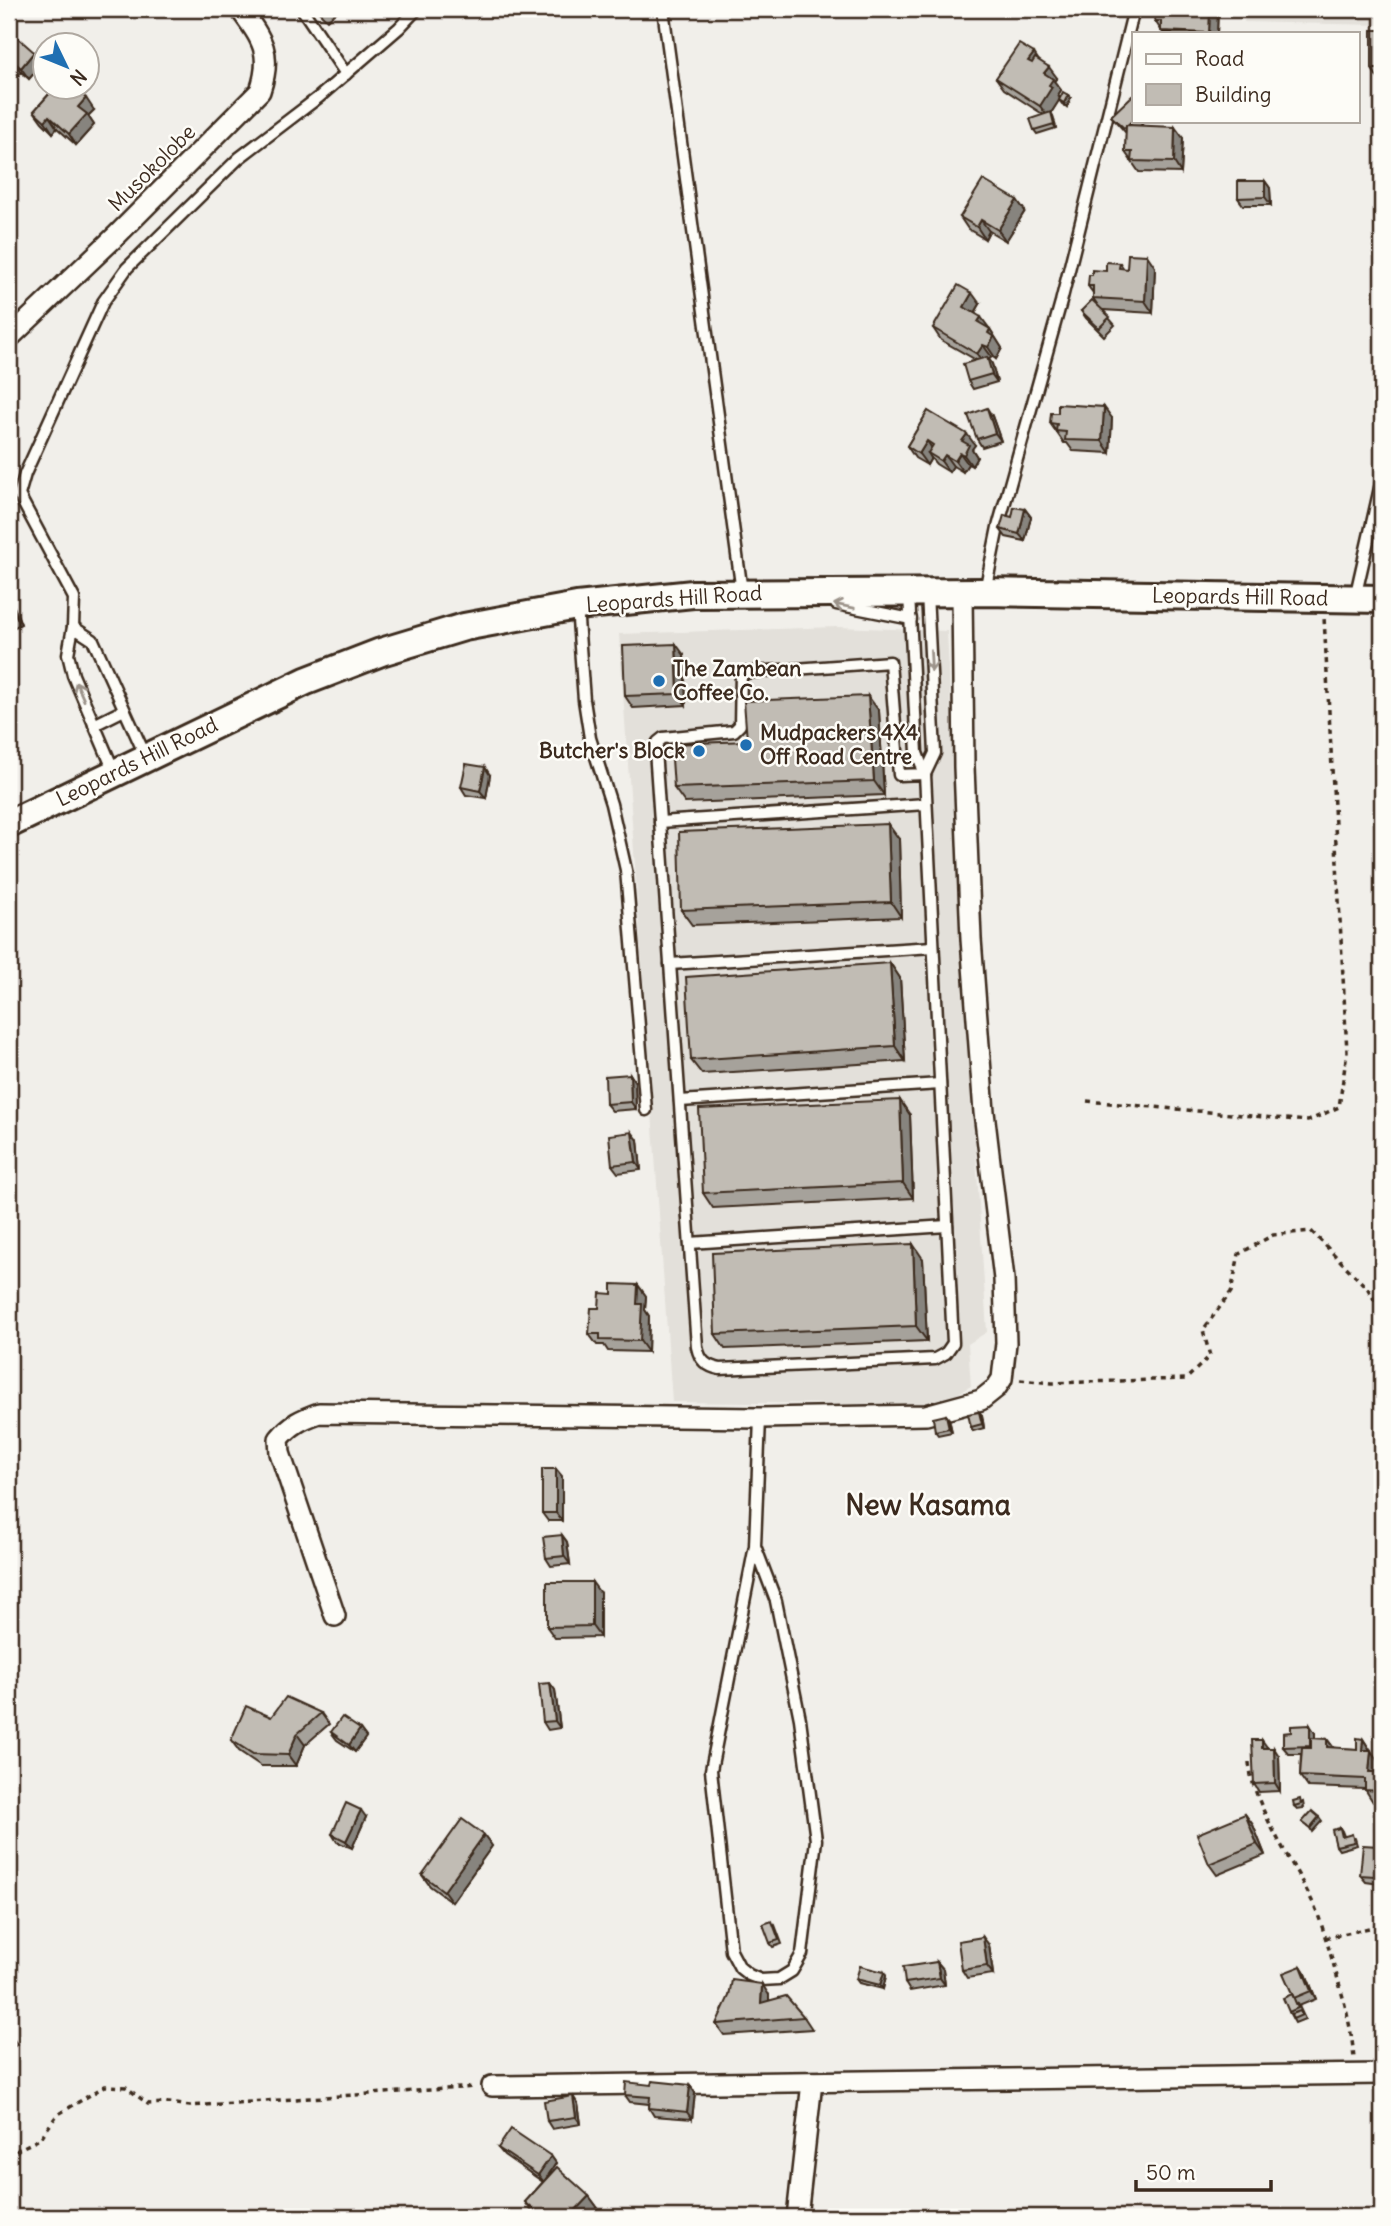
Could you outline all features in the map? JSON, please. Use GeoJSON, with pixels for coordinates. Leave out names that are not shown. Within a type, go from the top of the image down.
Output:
{"type":"FeatureCollection","features":[{"type":"Feature","properties":{"kind":"main road","name":"Leopards Hill Road"},"geometry":{"type":"LineString","coordinates":[[9,824],[306,681],[381,652],[464,626],[577,606],[693,594],[776,592],[1382,599]]}},
{"type":"Feature","properties":{"kind":"street","name":"Musokolobe"},"geometry":{"type":"LineString","coordinates":[[9,338],[116,236],[260,91],[267,71],[262,40],[240,9]]}},
{"type":"Feature","properties":{"kind":"street"},"geometry":{"type":"LineString","coordinates":[[335,1616],[280,1453],[279,1438],[288,1427],[301,1419],[319,1413],[760,1418],[926,1415],[981,1400],[996,1388],[1002,1379],[1006,1343],[1004,1279],[984,1112],[971,939],[964,767],[974,593]]}},
{"type":"Feature","properties":{"kind":"street"},"geometry":{"type":"LineString","coordinates":[[492,2086],[1382,2074]]}},
{"type":"Feature","properties":{"kind":"street"},"geometry":{"type":"LineString","coordinates":[[797,2217],[812,2082]]}},
{"type":"Feature","properties":{"kind":"lane"},"geometry":{"type":"LineString","coordinates":[[302,9],[346,74]]}},
{"type":"Feature","properties":{"kind":"lane"},"geometry":{"type":"LineString","coordinates":[[114,772],[73,676],[68,654],[74,598],[19,495],[25,474],[103,302],[127,268],[239,158],[346,74],[417,9]]}},
{"type":"Feature","properties":{"kind":"lane"},"geometry":{"type":"LineString","coordinates":[[663,9],[742,593]]}},
{"type":"Feature","properties":{"kind":"lane"},"geometry":{"type":"LineString","coordinates":[[974,593],[998,527],[1061,302],[1133,11]]}},
{"type":"Feature","properties":{"kind":"lane"},"geometry":{"type":"LineString","coordinates":[[1355,598],[1382,479]]}},
{"type":"Feature","properties":{"kind":"lane"},"geometry":{"type":"LineString","coordinates":[[776,592],[911,619]]}},
{"type":"Feature","properties":{"kind":"lane"},"geometry":{"type":"LineString","coordinates":[[918,593],[911,619],[917,753],[925,774],[953,1343],[946,1353],[935,1359],[720,1369],[709,1367],[699,1358],[697,1347],[655,750],[663,738],[737,729],[740,725],[741,673],[890,662],[899,775],[925,774]]}},
{"type":"Feature","properties":{"kind":"lane"},"geometry":{"type":"LineString","coordinates":[[918,593],[935,753],[925,774]]}},
{"type":"Feature","properties":{"kind":"lane"},"geometry":{"type":"LineString","coordinates":[[577,606],[584,700],[590,738],[611,804],[626,870],[646,1110]]}},
{"type":"Feature","properties":{"kind":"lane"},"geometry":{"type":"LineString","coordinates":[[73,627],[93,640],[145,757]]}},
{"type":"Feature","properties":{"kind":"lane"},"geometry":{"type":"LineString","coordinates":[[94,725],[124,710]]}},
{"type":"Feature","properties":{"kind":"lane"},"geometry":{"type":"LineString","coordinates":[[660,822],[926,804]]}},
{"type":"Feature","properties":{"kind":"lane"},"geometry":{"type":"LineString","coordinates":[[670,964],[933,947]]}},
{"type":"Feature","properties":{"kind":"lane"},"geometry":{"type":"LineString","coordinates":[[680,1101],[940,1084]]}},
{"type":"Feature","properties":{"kind":"lane"},"geometry":{"type":"LineString","coordinates":[[690,1243],[947,1226]]}},
{"type":"Feature","properties":{"kind":"lane"},"geometry":{"type":"LineString","coordinates":[[755,1546],[779,1614],[800,1719],[816,1840],[802,1954],[792,1971],[779,1979],[761,1980],[740,1968],[731,1951],[711,1770],[755,1546],[760,1418]]}},
{"type":"Feature","properties":{"kind":"path"},"geometry":{"type":"LineString","coordinates":[[1087,1101],[1308,1121],[1339,1107],[1346,1052],[1323,598]]}},
{"type":"Feature","properties":{"kind":"path"},"geometry":{"type":"LineString","coordinates":[[1002,1379],[1052,1383],[1186,1379],[1210,1356],[1203,1331],[1231,1292],[1239,1254],[1273,1235],[1311,1231],[1368,1289],[1382,1313]]}},
{"type":"Feature","properties":{"kind":"path"},"geometry":{"type":"LineString","coordinates":[[1249,1762],[1250,1779],[1258,1798],[1315,1906],[1351,2024],[1356,2075]]}},
{"type":"Feature","properties":{"kind":"path"},"geometry":{"type":"LineString","coordinates":[[1325,1938],[1382,1925]]}},
{"type":"Feature","properties":{"kind":"path"},"geometry":{"type":"LineString","coordinates":[[9,2159],[19,2149],[40,2139],[57,2115],[105,2086],[126,2087],[148,2104],[190,2106],[492,2086]]}},
{"type":"Feature","properties":{"kind":"shaded area"},"geometry":{"type":"Polygon","coordinates":[[[1247,9],[1382,9],[1382,25],[1244,22],[1247,9]]]}},
{"type":"Feature","properties":{"kind":"shaded area"},"geometry":{"type":"Polygon","coordinates":[[[837,627],[947,631],[961,915],[987,1332],[968,1344],[971,1386],[937,1405],[672,1402],[619,634],[837,627]]]}},
{"type":"Feature","properties":{"kind":"building"},"geometry":{"type":"Polygon","coordinates":[[[1210,9],[1209,32],[1161,31],[1161,21],[1155,21],[1156,10],[1210,9]]]}},
{"type":"Feature","properties":{"kind":"building"},"geometry":{"type":"Polygon","coordinates":[[[9,30],[32,50],[32,54],[21,68],[13,61],[9,66],[9,30]]]}},
{"type":"Feature","properties":{"kind":"building"},"geometry":{"type":"Polygon","coordinates":[[[1372,30],[1382,30],[1382,69],[1372,69],[1372,30]]]}},
{"type":"Feature","properties":{"kind":"building"},"geometry":{"type":"Polygon","coordinates":[[[1019,44],[1034,53],[1028,61],[1032,63],[1035,58],[1049,67],[1044,73],[1053,79],[1049,85],[1052,87],[1040,106],[996,78],[1019,44]]]}},
{"type":"Feature","properties":{"kind":"building"},"geometry":{"type":"Polygon","coordinates":[[[1063,92],[1068,95],[1064,103],[1059,100],[1063,92]]]}},
{"type":"Feature","properties":{"kind":"building"},"geometry":{"type":"Polygon","coordinates":[[[1132,96],[1132,121],[1124,128],[1111,116],[1132,96]]]}},
{"type":"Feature","properties":{"kind":"building"},"geometry":{"type":"Polygon","coordinates":[[[42,102],[82,102],[78,107],[87,114],[69,134],[49,116],[45,121],[34,111],[42,102]]]}},
{"type":"Feature","properties":{"kind":"building"},"geometry":{"type":"Polygon","coordinates":[[[1051,112],[1054,124],[1034,130],[1030,119],[1051,112]]]}},
{"type":"Feature","properties":{"kind":"building"},"geometry":{"type":"Polygon","coordinates":[[[1126,125],[1175,127],[1174,162],[1131,161],[1132,152],[1125,152],[1126,125]]]}},
{"type":"Feature","properties":{"kind":"building"},"geometry":{"type":"Polygon","coordinates":[[[983,180],[1017,200],[998,230],[981,220],[977,227],[960,217],[983,180]]]}},
{"type":"Feature","properties":{"kind":"building"},"geometry":{"type":"Polygon","coordinates":[[[1238,181],[1265,181],[1265,197],[1238,198],[1238,181]]]}},
{"type":"Feature","properties":{"kind":"building"},"geometry":{"type":"Polygon","coordinates":[[[1128,254],[1147,255],[1145,301],[1093,298],[1093,286],[1088,286],[1092,270],[1106,271],[1106,262],[1120,263],[1119,268],[1127,269],[1128,254]]]}},
{"type":"Feature","properties":{"kind":"building"},"geometry":{"type":"Polygon","coordinates":[[[958,285],[972,293],[964,307],[981,317],[978,322],[990,329],[988,333],[994,337],[988,347],[983,345],[977,354],[933,328],[958,285]]]}},
{"type":"Feature","properties":{"kind":"building"},"geometry":{"type":"Polygon","coordinates":[[[1092,300],[1110,317],[1099,328],[1081,311],[1092,300]]]}},
{"type":"Feature","properties":{"kind":"building"},"geometry":{"type":"Polygon","coordinates":[[[987,357],[992,374],[968,381],[963,364],[987,357]]]}},
{"type":"Feature","properties":{"kind":"building"},"geometry":{"type":"Polygon","coordinates":[[[1058,404],[1104,407],[1102,441],[1065,440],[1066,432],[1056,431],[1057,424],[1050,423],[1051,413],[1058,413],[1058,404]]]}},
{"type":"Feature","properties":{"kind":"building"},"geometry":{"type":"Polygon","coordinates":[[[987,408],[995,433],[977,439],[968,415],[987,408]]]}},
{"type":"Feature","properties":{"kind":"building"},"geometry":{"type":"Polygon","coordinates":[[[928,411],[967,434],[962,441],[969,445],[964,455],[960,453],[955,461],[945,455],[941,461],[928,453],[933,445],[927,441],[919,454],[907,446],[928,411]]]}},
{"type":"Feature","properties":{"kind":"building"},"geometry":{"type":"Polygon","coordinates":[[[1014,507],[1025,509],[1019,534],[1000,529],[1004,515],[1012,517],[1014,507]]]}},
{"type":"Feature","properties":{"kind":"building"},"geometry":{"type":"Polygon","coordinates":[[[9,602],[14,613],[9,615],[9,602]]]}},
{"type":"Feature","properties":{"kind":"building","name":"The Zambean Coffee Co."},"geometry":{"type":"Polygon","coordinates":[[[676,644],[678,694],[625,696],[623,646],[676,644]]]}},
{"type":"Feature","properties":{"kind":"building"},"geometry":{"type":"Polygon","coordinates":[[[868,696],[874,781],[674,788],[671,744],[747,741],[744,701],[868,696]]]}},
{"type":"Feature","properties":{"kind":"building"},"geometry":{"type":"Polygon","coordinates":[[[466,764],[485,767],[480,791],[461,787],[466,764]]]}},
{"type":"Feature","properties":{"kind":"building"},"geometry":{"type":"Polygon","coordinates":[[[888,824],[891,902],[681,910],[679,832],[888,824]]]}},
{"type":"Feature","properties":{"kind":"building"},"geometry":{"type":"Polygon","coordinates":[[[890,963],[895,1046],[691,1060],[686,977],[890,963]]]}},
{"type":"Feature","properties":{"kind":"building"},"geometry":{"type":"Polygon","coordinates":[[[630,1074],[631,1102],[606,1104],[605,1076],[630,1074]]]}},
{"type":"Feature","properties":{"kind":"building"},"geometry":{"type":"Polygon","coordinates":[[[900,1100],[903,1183],[703,1193],[699,1109],[900,1100]]]}},
{"type":"Feature","properties":{"kind":"building"},"geometry":{"type":"Polygon","coordinates":[[[632,1132],[636,1162],[612,1165],[609,1135],[632,1132]]]}},
{"type":"Feature","properties":{"kind":"building"},"geometry":{"type":"Polygon","coordinates":[[[913,1244],[916,1326],[715,1334],[712,1253],[913,1244]]]}},
{"type":"Feature","properties":{"kind":"building"},"geometry":{"type":"Polygon","coordinates":[[[612,1284],[638,1285],[637,1304],[642,1304],[640,1341],[600,1340],[600,1334],[589,1334],[591,1308],[599,1308],[600,1293],[612,1294],[612,1284]]]}},
{"type":"Feature","properties":{"kind":"building"},"geometry":{"type":"Polygon","coordinates":[[[979,1412],[982,1424],[971,1427],[968,1414],[979,1412]]]}},
{"type":"Feature","properties":{"kind":"building"},"geometry":{"type":"Polygon","coordinates":[[[946,1415],[949,1428],[935,1431],[933,1418],[946,1415]]]}},
{"type":"Feature","properties":{"kind":"building"},"geometry":{"type":"Polygon","coordinates":[[[542,1469],[556,1469],[556,1513],[542,1513],[542,1469]]]}},
{"type":"Feature","properties":{"kind":"building"},"geometry":{"type":"Polygon","coordinates":[[[562,1535],[564,1556],[546,1558],[543,1537],[562,1535]]]}},
{"type":"Feature","properties":{"kind":"building"},"geometry":{"type":"Polygon","coordinates":[[[547,1582],[592,1582],[592,1626],[547,1627],[547,1582]]]}},
{"type":"Feature","properties":{"kind":"building"},"geometry":{"type":"Polygon","coordinates":[[[550,1683],[555,1721],[543,1722],[539,1684],[550,1683]]]}},
{"type":"Feature","properties":{"kind":"building"},"geometry":{"type":"Polygon","coordinates":[[[286,1697],[321,1713],[297,1734],[288,1755],[253,1754],[231,1740],[246,1706],[271,1717],[286,1697]]]}},
{"type":"Feature","properties":{"kind":"building"},"geometry":{"type":"Polygon","coordinates":[[[342,1717],[360,1729],[349,1745],[331,1732],[342,1717]]]}},
{"type":"Feature","properties":{"kind":"building"},"geometry":{"type":"Polygon","coordinates":[[[1310,1725],[1310,1746],[1283,1747],[1283,1733],[1291,1732],[1291,1726],[1310,1725]]]}},
{"type":"Feature","properties":{"kind":"building"},"geometry":{"type":"Polygon","coordinates":[[[1311,1738],[1327,1739],[1327,1747],[1357,1749],[1357,1738],[1363,1739],[1362,1750],[1371,1750],[1369,1772],[1380,1772],[1379,1791],[1365,1790],[1365,1779],[1300,1776],[1302,1748],[1311,1748],[1311,1738]]]}},
{"type":"Feature","properties":{"kind":"building"},"geometry":{"type":"Polygon","coordinates":[[[1252,1740],[1262,1740],[1262,1748],[1274,1748],[1275,1783],[1254,1784],[1252,1740]]]}},
{"type":"Feature","properties":{"kind":"building"},"geometry":{"type":"Polygon","coordinates":[[[1300,1799],[1301,1804],[1294,1806],[1293,1801],[1300,1799]]]}},
{"type":"Feature","properties":{"kind":"building"},"geometry":{"type":"Polygon","coordinates":[[[346,1803],[361,1810],[346,1841],[332,1834],[346,1803]]]}},
{"type":"Feature","properties":{"kind":"building"},"geometry":{"type":"Polygon","coordinates":[[[1312,1811],[1319,1817],[1310,1828],[1302,1822],[1312,1811]]]}},
{"type":"Feature","properties":{"kind":"building"},"geometry":{"type":"Polygon","coordinates":[[[1245,1814],[1257,1844],[1209,1864],[1197,1834],[1245,1814]]]}},
{"type":"Feature","properties":{"kind":"building"},"geometry":{"type":"Polygon","coordinates":[[[462,1819],[484,1835],[444,1891],[422,1875],[462,1819]]]}},
{"type":"Feature","properties":{"kind":"building"},"geometry":{"type":"Polygon","coordinates":[[[1340,1828],[1342,1837],[1352,1834],[1354,1842],[1336,1846],[1332,1830],[1340,1828]]]}},
{"type":"Feature","properties":{"kind":"building"},"geometry":{"type":"Polygon","coordinates":[[[1363,1845],[1378,1846],[1375,1876],[1360,1875],[1363,1845]]]}},
{"type":"Feature","properties":{"kind":"building"},"geometry":{"type":"Polygon","coordinates":[[[772,1921],[779,1940],[770,1943],[763,1924],[772,1921]]]}},
{"type":"Feature","properties":{"kind":"building"},"geometry":{"type":"Polygon","coordinates":[[[983,1937],[987,1966],[962,1970],[958,1941],[983,1937]]]}},
{"type":"Feature","properties":{"kind":"building"},"geometry":{"type":"Polygon","coordinates":[[[937,1962],[940,1978],[905,1983],[903,1967],[937,1962]]]}},
{"type":"Feature","properties":{"kind":"building"},"geometry":{"type":"Polygon","coordinates":[[[860,1966],[884,1972],[880,1985],[856,1979],[860,1966]]]}},
{"type":"Feature","properties":{"kind":"building"},"geometry":{"type":"Polygon","coordinates":[[[1301,1966],[1311,1991],[1294,1998],[1283,1973],[1301,1966]]]}},
{"type":"Feature","properties":{"kind":"building"},"geometry":{"type":"Polygon","coordinates":[[[732,1980],[762,1984],[761,2003],[786,1996],[804,2017],[716,2024],[729,1996],[732,1980]]]}},
{"type":"Feature","properties":{"kind":"building"},"geometry":{"type":"Polygon","coordinates":[[[1292,1994],[1298,2008],[1289,2012],[1283,1998],[1292,1994]]]}},
{"type":"Feature","properties":{"kind":"building"},"geometry":{"type":"Polygon","coordinates":[[[1300,2011],[1302,2015],[1293,2019],[1291,2014],[1300,2011]]]}},
{"type":"Feature","properties":{"kind":"building"},"geometry":{"type":"Polygon","coordinates":[[[652,2081],[690,2085],[687,2112],[649,2108],[650,2097],[625,2095],[626,2082],[651,2085],[652,2081]]]}},
{"type":"Feature","properties":{"kind":"building"},"geometry":{"type":"Polygon","coordinates":[[[573,2096],[576,2117],[547,2121],[544,2101],[573,2096]]]}},
{"type":"Feature","properties":{"kind":"building"},"geometry":{"type":"Polygon","coordinates":[[[511,2129],[551,2156],[538,2175],[498,2148],[511,2129]]]}},
{"type":"Feature","properties":{"kind":"building"},"geometry":{"type":"Polygon","coordinates":[[[557,2167],[589,2196],[569,2217],[542,2217],[525,2202],[557,2167]]]}},
{"type":"Feature","properties":{"kind":"place","name":"The Zambean Coffee Co."},"geometry":{"type":"Point","coordinates":[659,681]}},
{"type":"Feature","properties":{"kind":"place","name":"Mudpackers 4X4 Off Road Centre"},"geometry":{"type":"Point","coordinates":[746,745]}},
{"type":"Feature","properties":{"kind":"place","name":"Butcher's Block"},"geometry":{"type":"Point","coordinates":[699,751]}},
{"type":"Feature","properties":{"kind":"district","name":"New Kasama"},"geometry":{"type":"Point","coordinates":[928,1505]}}]}
